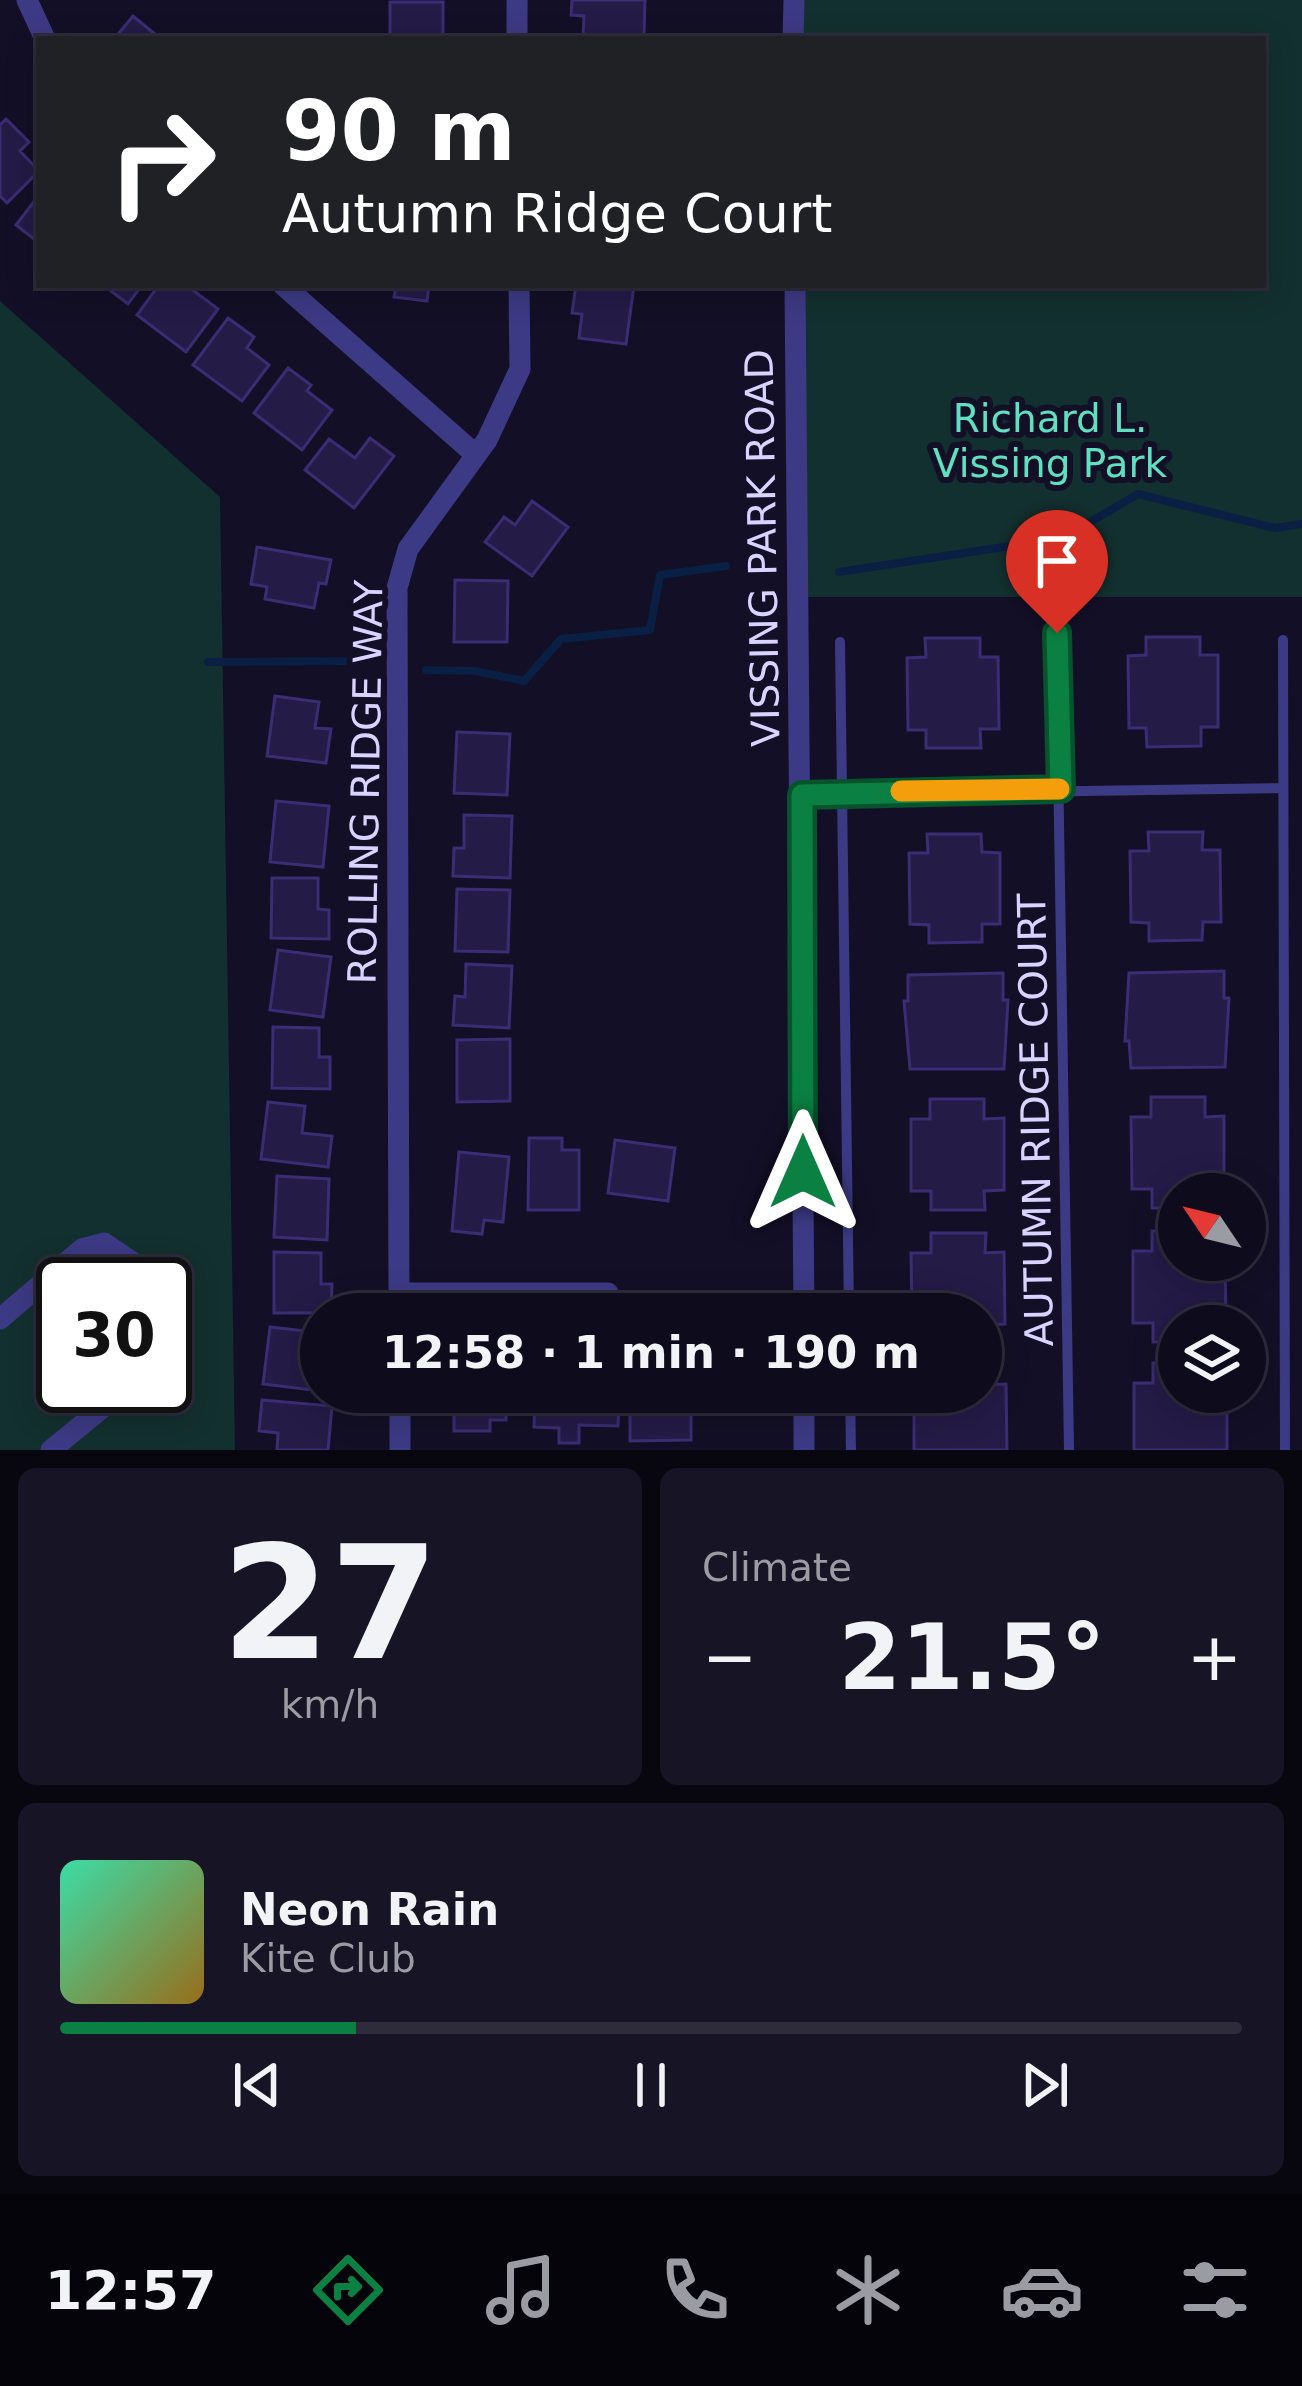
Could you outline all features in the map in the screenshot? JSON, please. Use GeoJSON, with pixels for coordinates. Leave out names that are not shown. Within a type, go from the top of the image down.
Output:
{"type":"FeatureCollection","features":[{"type":"Feature","properties":{"kind":"street"},"geometry":{"type":"LineString","coordinates":[[27,0],[44,36]]}},
{"type":"Feature","properties":{"kind":"street"},"geometry":{"type":"LineString","coordinates":[[517,0],[517,36]]}},
{"type":"Feature","properties":{"kind":"street"},"geometry":{"type":"LineString","coordinates":[[793,36],[794,0]]}},
{"type":"Feature","properties":{"kind":"street"},"geometry":{"type":"LineString","coordinates":[[286,288],[476,455]]}},
{"type":"Feature","properties":{"kind":"street","name":"ROLLING RIDGE WAY"},"geometry":{"type":"LineString","coordinates":[[399,1293],[397,588],[408,549],[476,455],[520,369],[519,288]]}},
{"type":"Feature","properties":{"kind":"street","name":"VISSING PARK ROAD"},"geometry":{"type":"LineString","coordinates":[[794,288],[804,1293]]}},
{"type":"Feature","properties":{"kind":"street"},"geometry":{"type":"LineString","coordinates":[[73,1257],[104,1243],[125,1257]]}},
{"type":"Feature","properties":{"kind":"street"},"geometry":{"type":"LineString","coordinates":[[0,1319],[36,1288]]}},
{"type":"Feature","properties":{"kind":"street"},"geometry":{"type":"LineString","coordinates":[[51,1450],[97,1413]]}},
{"type":"Feature","properties":{"kind":"street"},"geometry":{"type":"LineString","coordinates":[[400,1413],[400,1450]]}},
{"type":"Feature","properties":{"kind":"street"},"geometry":{"type":"LineString","coordinates":[[804,1413],[804,1450]]}},
{"type":"Feature","properties":{"kind":"lane","name":"AUTUMN RIDGE COURT"},"geometry":{"type":"LineString","coordinates":[[1057,633],[1070,1450]]}},
{"type":"Feature","properties":{"kind":"lane"},"geometry":{"type":"LineString","coordinates":[[1283,640],[1285,1450]]}},
{"type":"Feature","properties":{"kind":"lane"},"geometry":{"type":"LineString","coordinates":[[840,642],[849,1293]]}},
{"type":"Feature","properties":{"kind":"lane"},"geometry":{"type":"LineString","coordinates":[[802,795],[1282,788]]}},
{"type":"Feature","properties":{"kind":"lane"},"geometry":{"type":"LineString","coordinates":[[850,1413],[851,1450]]}},
{"type":"Feature","properties":{"kind":"green space","name":"Richard L. Vissing Park"},"geometry":{"type":"Polygon","coordinates":[[[791,0],[1302,0],[1302,597],[799,597],[795,288],[1266,288],[1266,36],[791,36],[791,0]]]}},
{"type":"Feature","properties":{"kind":"green space"},"geometry":{"type":"Polygon","coordinates":[[[0,301],[220,497],[235,1450],[0,1450],[0,301]]]}},
{"type":"Feature","properties":{"kind":"building"},"geometry":{"type":"Polygon","coordinates":[[[572,0],[645,0],[644,36],[583,36],[584,16],[571,15],[572,0]]]}},
{"type":"Feature","properties":{"kind":"building"},"geometry":{"type":"Polygon","coordinates":[[[390,2],[443,2],[443,36],[390,36],[390,2]]]}},
{"type":"Feature","properties":{"kind":"building"},"geometry":{"type":"Polygon","coordinates":[[[133,16],[157,36],[116,36],[133,16]]]}},
{"type":"Feature","properties":{"kind":"building"},"geometry":{"type":"Polygon","coordinates":[[[6,119],[29,142],[20,151],[36,168],[36,174],[7,203],[0,196],[0,125],[6,119]]]}},
{"type":"Feature","properties":{"kind":"building"},"geometry":{"type":"Polygon","coordinates":[[[36,199],[36,241],[16,225],[36,199]]]}},
{"type":"Feature","properties":{"kind":"building"},"geometry":{"type":"Polygon","coordinates":[[[107,288],[140,288],[128,304],[107,288]]]}},
{"type":"Feature","properties":{"kind":"building"},"geometry":{"type":"Polygon","coordinates":[[[157,288],[190,288],[218,309],[186,352],[137,315],[157,288]]]}},
{"type":"Feature","properties":{"kind":"building"},"geometry":{"type":"Polygon","coordinates":[[[396,288],[429,288],[427,301],[394,297],[396,288]]]}},
{"type":"Feature","properties":{"kind":"building"},"geometry":{"type":"Polygon","coordinates":[[[576,288],[634,288],[626,344],[579,338],[582,314],[572,313],[576,288]]]}},
{"type":"Feature","properties":{"kind":"building"},"geometry":{"type":"Polygon","coordinates":[[[228,318],[254,337],[247,348],[269,365],[242,401],[193,365],[228,318]]]}},
{"type":"Feature","properties":{"kind":"building"},"geometry":{"type":"Polygon","coordinates":[[[288,368],[332,410],[302,450],[254,413],[288,368]]]}},
{"type":"Feature","properties":{"kind":"building"},"geometry":{"type":"Polygon","coordinates":[[[370,438],[394,456],[354,508],[305,470],[329,439],[355,458],[370,438]]]}},
{"type":"Feature","properties":{"kind":"building"},"geometry":{"type":"Polygon","coordinates":[[[532,501],[568,527],[532,576],[485,542],[504,517],[515,525],[532,501]]]}},
{"type":"Feature","properties":{"kind":"building"},"geometry":{"type":"Polygon","coordinates":[[[257,547],[331,560],[326,584],[319,583],[314,608],[265,599],[267,587],[251,584],[257,547]]]}},
{"type":"Feature","properties":{"kind":"building"},"geometry":{"type":"Polygon","coordinates":[[[455,580],[508,581],[507,642],[454,642],[455,580]]]}},
{"type":"Feature","properties":{"kind":"building"},"geometry":{"type":"Polygon","coordinates":[[[1146,637],[1200,637],[1200,655],[1218,655],[1218,727],[1201,727],[1201,746],[1147,747],[1146,728],[1129,728],[1128,656],[1146,655],[1146,637]]]}},
{"type":"Feature","properties":{"kind":"building"},"geometry":{"type":"Polygon","coordinates":[[[925,638],[980,638],[980,657],[998,657],[999,729],[980,729],[981,748],[926,748],[926,730],[908,730],[907,658],[926,657],[925,638]]]}},
{"type":"Feature","properties":{"kind":"building"},"geometry":{"type":"Polygon","coordinates":[[[275,696],[319,702],[315,728],[331,729],[326,763],[267,756],[275,696]]]}},
{"type":"Feature","properties":{"kind":"building"},"geometry":{"type":"Polygon","coordinates":[[[457,732],[510,734],[507,795],[454,793],[457,732]]]}},
{"type":"Feature","properties":{"kind":"building"},"geometry":{"type":"Polygon","coordinates":[[[276,801],[329,806],[323,867],[270,862],[276,801]]]}},
{"type":"Feature","properties":{"kind":"building"},"geometry":{"type":"Polygon","coordinates":[[[464,815],[512,816],[510,878],[453,876],[454,848],[464,848],[464,815]]]}},
{"type":"Feature","properties":{"kind":"building"},"geometry":{"type":"Polygon","coordinates":[[[1148,832],[1203,832],[1202,850],[1220,850],[1221,922],[1203,922],[1202,940],[1149,941],[1149,923],[1131,922],[1130,851],[1149,851],[1148,832]]]}},
{"type":"Feature","properties":{"kind":"building"},"geometry":{"type":"Polygon","coordinates":[[[927,834],[981,834],[982,852],[1000,853],[1000,924],[982,924],[982,942],[929,943],[929,925],[910,924],[909,853],[928,853],[927,834]]]}},
{"type":"Feature","properties":{"kind":"building"},"geometry":{"type":"Polygon","coordinates":[[[272,878],[318,878],[318,909],[329,910],[329,939],[271,938],[272,878]]]}},
{"type":"Feature","properties":{"kind":"building"},"geometry":{"type":"Polygon","coordinates":[[[457,889],[510,890],[508,952],[455,951],[457,889]]]}},
{"type":"Feature","properties":{"kind":"building"},"geometry":{"type":"Polygon","coordinates":[[[278,950],[331,957],[323,1017],[270,1010],[278,950]]]}},
{"type":"Feature","properties":{"kind":"building"},"geometry":{"type":"Polygon","coordinates":[[[466,964],[512,966],[509,1028],[453,1025],[455,996],[465,997],[466,964]]]}},
{"type":"Feature","properties":{"kind":"building"},"geometry":{"type":"Polygon","coordinates":[[[1224,971],[1224,998],[1229,998],[1225,1067],[1131,1068],[1129,1041],[1125,1041],[1129,973],[1224,971]]]}},
{"type":"Feature","properties":{"kind":"building"},"geometry":{"type":"Polygon","coordinates":[[[1003,973],[1003,1000],[1008,1000],[1004,1069],[910,1069],[904,1001],[908,1001],[908,975],[1003,973]]]}},
{"type":"Feature","properties":{"kind":"building"},"geometry":{"type":"Polygon","coordinates":[[[273,1027],[319,1028],[319,1057],[330,1057],[330,1089],[272,1088],[273,1027]]]}},
{"type":"Feature","properties":{"kind":"building"},"geometry":{"type":"Polygon","coordinates":[[[510,1039],[510,1101],[457,1102],[457,1040],[510,1039]]]}},
{"type":"Feature","properties":{"kind":"building"},"geometry":{"type":"Polygon","coordinates":[[[1151,1097],[1205,1097],[1205,1117],[1224,1116],[1224,1173],[1158,1173],[1158,1208],[1152,1208],[1152,1189],[1132,1189],[1131,1117],[1151,1117],[1151,1097]]]}},
{"type":"Feature","properties":{"kind":"building"},"geometry":{"type":"Polygon","coordinates":[[[930,1099],[984,1099],[984,1119],[1004,1118],[1004,1190],[984,1191],[985,1210],[931,1210],[931,1191],[911,1191],[911,1119],[930,1119],[930,1099]]]}},
{"type":"Feature","properties":{"kind":"building"},"geometry":{"type":"Polygon","coordinates":[[[268,1102],[305,1106],[302,1133],[332,1136],[328,1167],[261,1159],[268,1102]]]}},
{"type":"Feature","properties":{"kind":"building"},"geometry":{"type":"Polygon","coordinates":[[[529,1138],[562,1138],[562,1150],[579,1150],[579,1210],[528,1210],[529,1138]]]}},
{"type":"Feature","properties":{"kind":"building"},"geometry":{"type":"Polygon","coordinates":[[[615,1140],[675,1148],[668,1201],[608,1193],[615,1140]]]}},
{"type":"Feature","properties":{"kind":"building"},"geometry":{"type":"Polygon","coordinates":[[[459,1152],[509,1157],[503,1222],[484,1220],[482,1234],[452,1231],[459,1152]]]}},
{"type":"Feature","properties":{"kind":"building"},"geometry":{"type":"Polygon","coordinates":[[[277,1176],[329,1179],[327,1240],[274,1237],[277,1176]]]}},
{"type":"Feature","properties":{"kind":"building"},"geometry":{"type":"Polygon","coordinates":[[[1152,1231],[1158,1231],[1158,1281],[1225,1281],[1226,1305],[1158,1305],[1158,1342],[1153,1342],[1153,1323],[1133,1323],[1133,1251],[1152,1251],[1152,1231]]]}},
{"type":"Feature","properties":{"kind":"building"},"geometry":{"type":"Polygon","coordinates":[[[931,1233],[986,1233],[985,1253],[1004,1252],[1005,1324],[1002,1293],[912,1293],[911,1253],[931,1253],[931,1233]]]}},
{"type":"Feature","properties":{"kind":"building"},"geometry":{"type":"Polygon","coordinates":[[[274,1252],[321,1253],[321,1284],[332,1284],[332,1293],[300,1293],[300,1313],[274,1313],[274,1252]]]}},
{"type":"Feature","properties":{"kind":"building"},"geometry":{"type":"Polygon","coordinates":[[[270,1327],[300,1330],[300,1388],[263,1384],[270,1327]]]}},
{"type":"Feature","properties":{"kind":"building"},"geometry":{"type":"Polygon","coordinates":[[[1153,1363],[1158,1363],[1158,1413],[1227,1413],[1227,1450],[1134,1450],[1134,1383],[1153,1383],[1153,1363]]]}},
{"type":"Feature","properties":{"kind":"building"},"geometry":{"type":"Polygon","coordinates":[[[1002,1384],[1006,1384],[1007,1450],[914,1450],[914,1413],[1002,1413],[1002,1384]]]}},
{"type":"Feature","properties":{"kind":"building"},"geometry":{"type":"Polygon","coordinates":[[[262,1400],[300,1403],[300,1413],[331,1413],[328,1450],[277,1450],[278,1433],[259,1431],[262,1400]]]}},
{"type":"Feature","properties":{"kind":"building"},"geometry":{"type":"Polygon","coordinates":[[[454,1413],[506,1413],[506,1420],[490,1420],[490,1431],[454,1431],[454,1413]]]}},
{"type":"Feature","properties":{"kind":"building"},"geometry":{"type":"Polygon","coordinates":[[[534,1413],[619,1413],[618,1426],[579,1425],[579,1443],[559,1443],[559,1428],[534,1427],[534,1413]]]}},
{"type":"Feature","properties":{"kind":"building"},"geometry":{"type":"Polygon","coordinates":[[[630,1413],[691,1413],[691,1440],[630,1441],[630,1413]]]}},
{"type":"Feature","properties":{"kind":"waterway"},"geometry":{"type":"LineString","coordinates":[[839,572],[1063,538],[1138,494],[1275,528],[1302,524]]}},
{"type":"Feature","properties":{"kind":"waterway"},"geometry":{"type":"LineString","coordinates":[[426,670],[475,671],[524,681],[561,639],[650,630],[660,575],[726,566]]}},
{"type":"Feature","properties":{"kind":"waterway"},"geometry":{"type":"LineString","coordinates":[[208,662],[351,661]]}},
{"type":"Feature","properties":{"kind":"slow traffic"},"geometry":{"type":"LineString","coordinates":[[901,791],[1059,789]]}},
{"type":"Feature","properties":{"kind":"route"},"geometry":{"type":"LineString","coordinates":[[803,1172],[802,795],[1061,789],[1057,633]]}}]}
